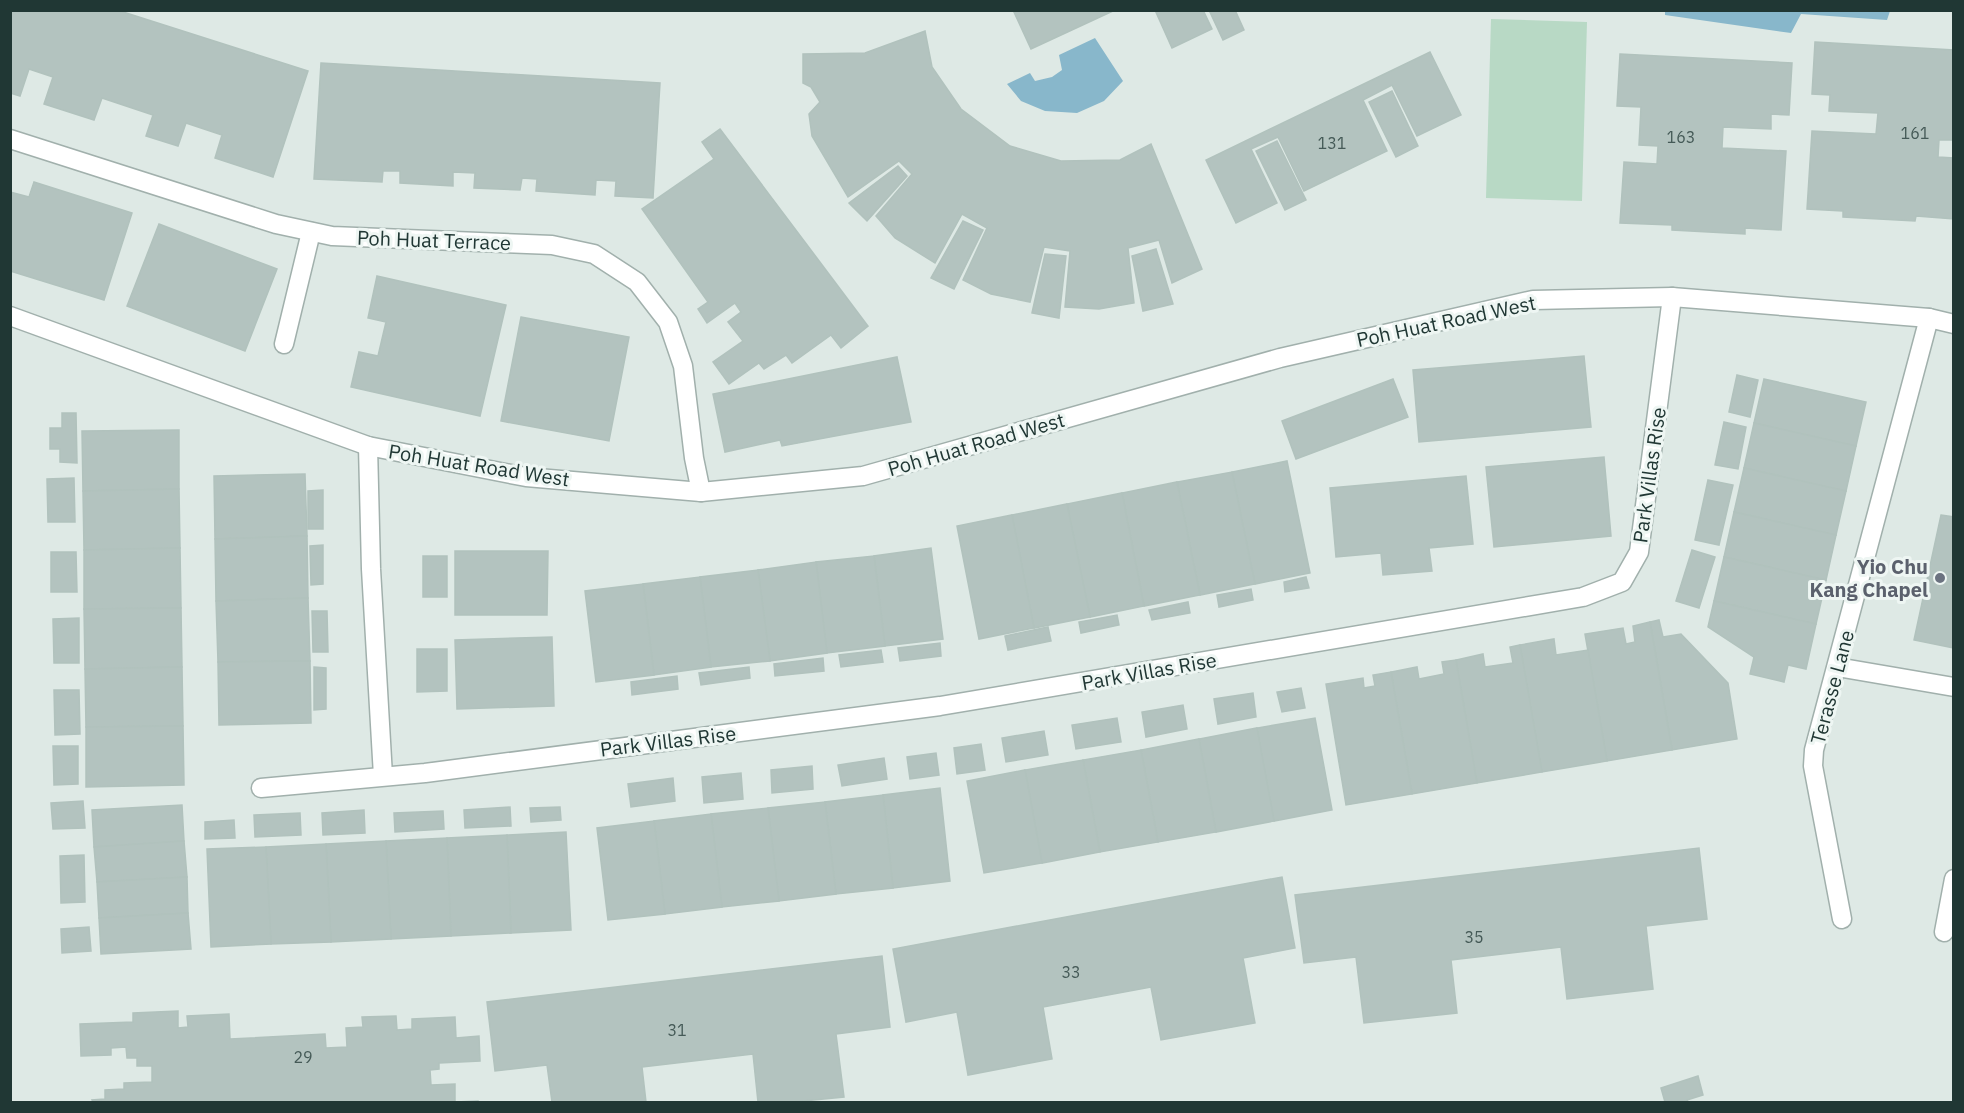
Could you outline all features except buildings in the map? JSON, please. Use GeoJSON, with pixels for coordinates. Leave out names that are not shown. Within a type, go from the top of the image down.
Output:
{"type":"FeatureCollection","features":[{"type":"Feature","properties":{"kind":"street","name":"Poh Huat Terrace"},"geometry":{"type":"LineString","coordinates":[[10,139],[276,224],[311,232],[332,236],[552,245],[594,254],[637,282],[668,321],[683,366],[694,458],[701,492]]}},
{"type":"Feature","properties":{"kind":"street"},"geometry":{"type":"LineString","coordinates":[[284,344],[311,232]]}},
{"type":"Feature","properties":{"kind":"street","name":"Poh Huat Road West"},"geometry":{"type":"LineString","coordinates":[[10,316],[368,446],[526,477],[701,492],[863,476],[1280,358],[1533,300],[1672,297],[1929,318],[1953,324]]}},
{"type":"Feature","properties":{"kind":"street","name":"Park Villas Rise"},"geometry":{"type":"LineString","coordinates":[[261,789],[425,773],[940,706],[1583,597],[1622,582],[1639,552],[1672,297]]}},
{"type":"Feature","properties":{"kind":"street","name":"Terasse Lane"},"geometry":{"type":"LineString","coordinates":[[1842,919],[1814,766],[1814,750],[1929,318]]}},
{"type":"Feature","properties":{"kind":"street"},"geometry":{"type":"LineString","coordinates":[[368,446],[371,569],[383,776]]}},
{"type":"Feature","properties":{"kind":"street"},"geometry":{"type":"LineString","coordinates":[[1837,667],[1953,687]]}},
{"type":"Feature","properties":{"kind":"street"},"geometry":{"type":"LineString","coordinates":[[1944,932],[1953,879]]}},
{"type":"Feature","properties":{"kind":"green space"},"geometry":{"type":"Polygon","coordinates":[[[1491,19],[1587,22],[1582,201],[1486,198],[1491,19]]]}},
{"type":"Feature","properties":{"kind":"water"},"geometry":{"type":"Polygon","coordinates":[[[1665,10],[1890,11],[1887,20],[1801,14],[1791,33],[1665,15],[1665,10]]]}},
{"type":"Feature","properties":{"kind":"water"},"geometry":{"type":"Polygon","coordinates":[[[1095,38],[1123,81],[1104,101],[1077,113],[1045,111],[1021,101],[1007,84],[1030,73],[1035,81],[1052,77],[1062,70],[1059,55],[1095,38]]]}},
{"type":"Feature","properties":{"kind":"place","name":"Yio Chu Kang Chapel"},"geometry":{"type":"Point","coordinates":[1940,578]}}]}
